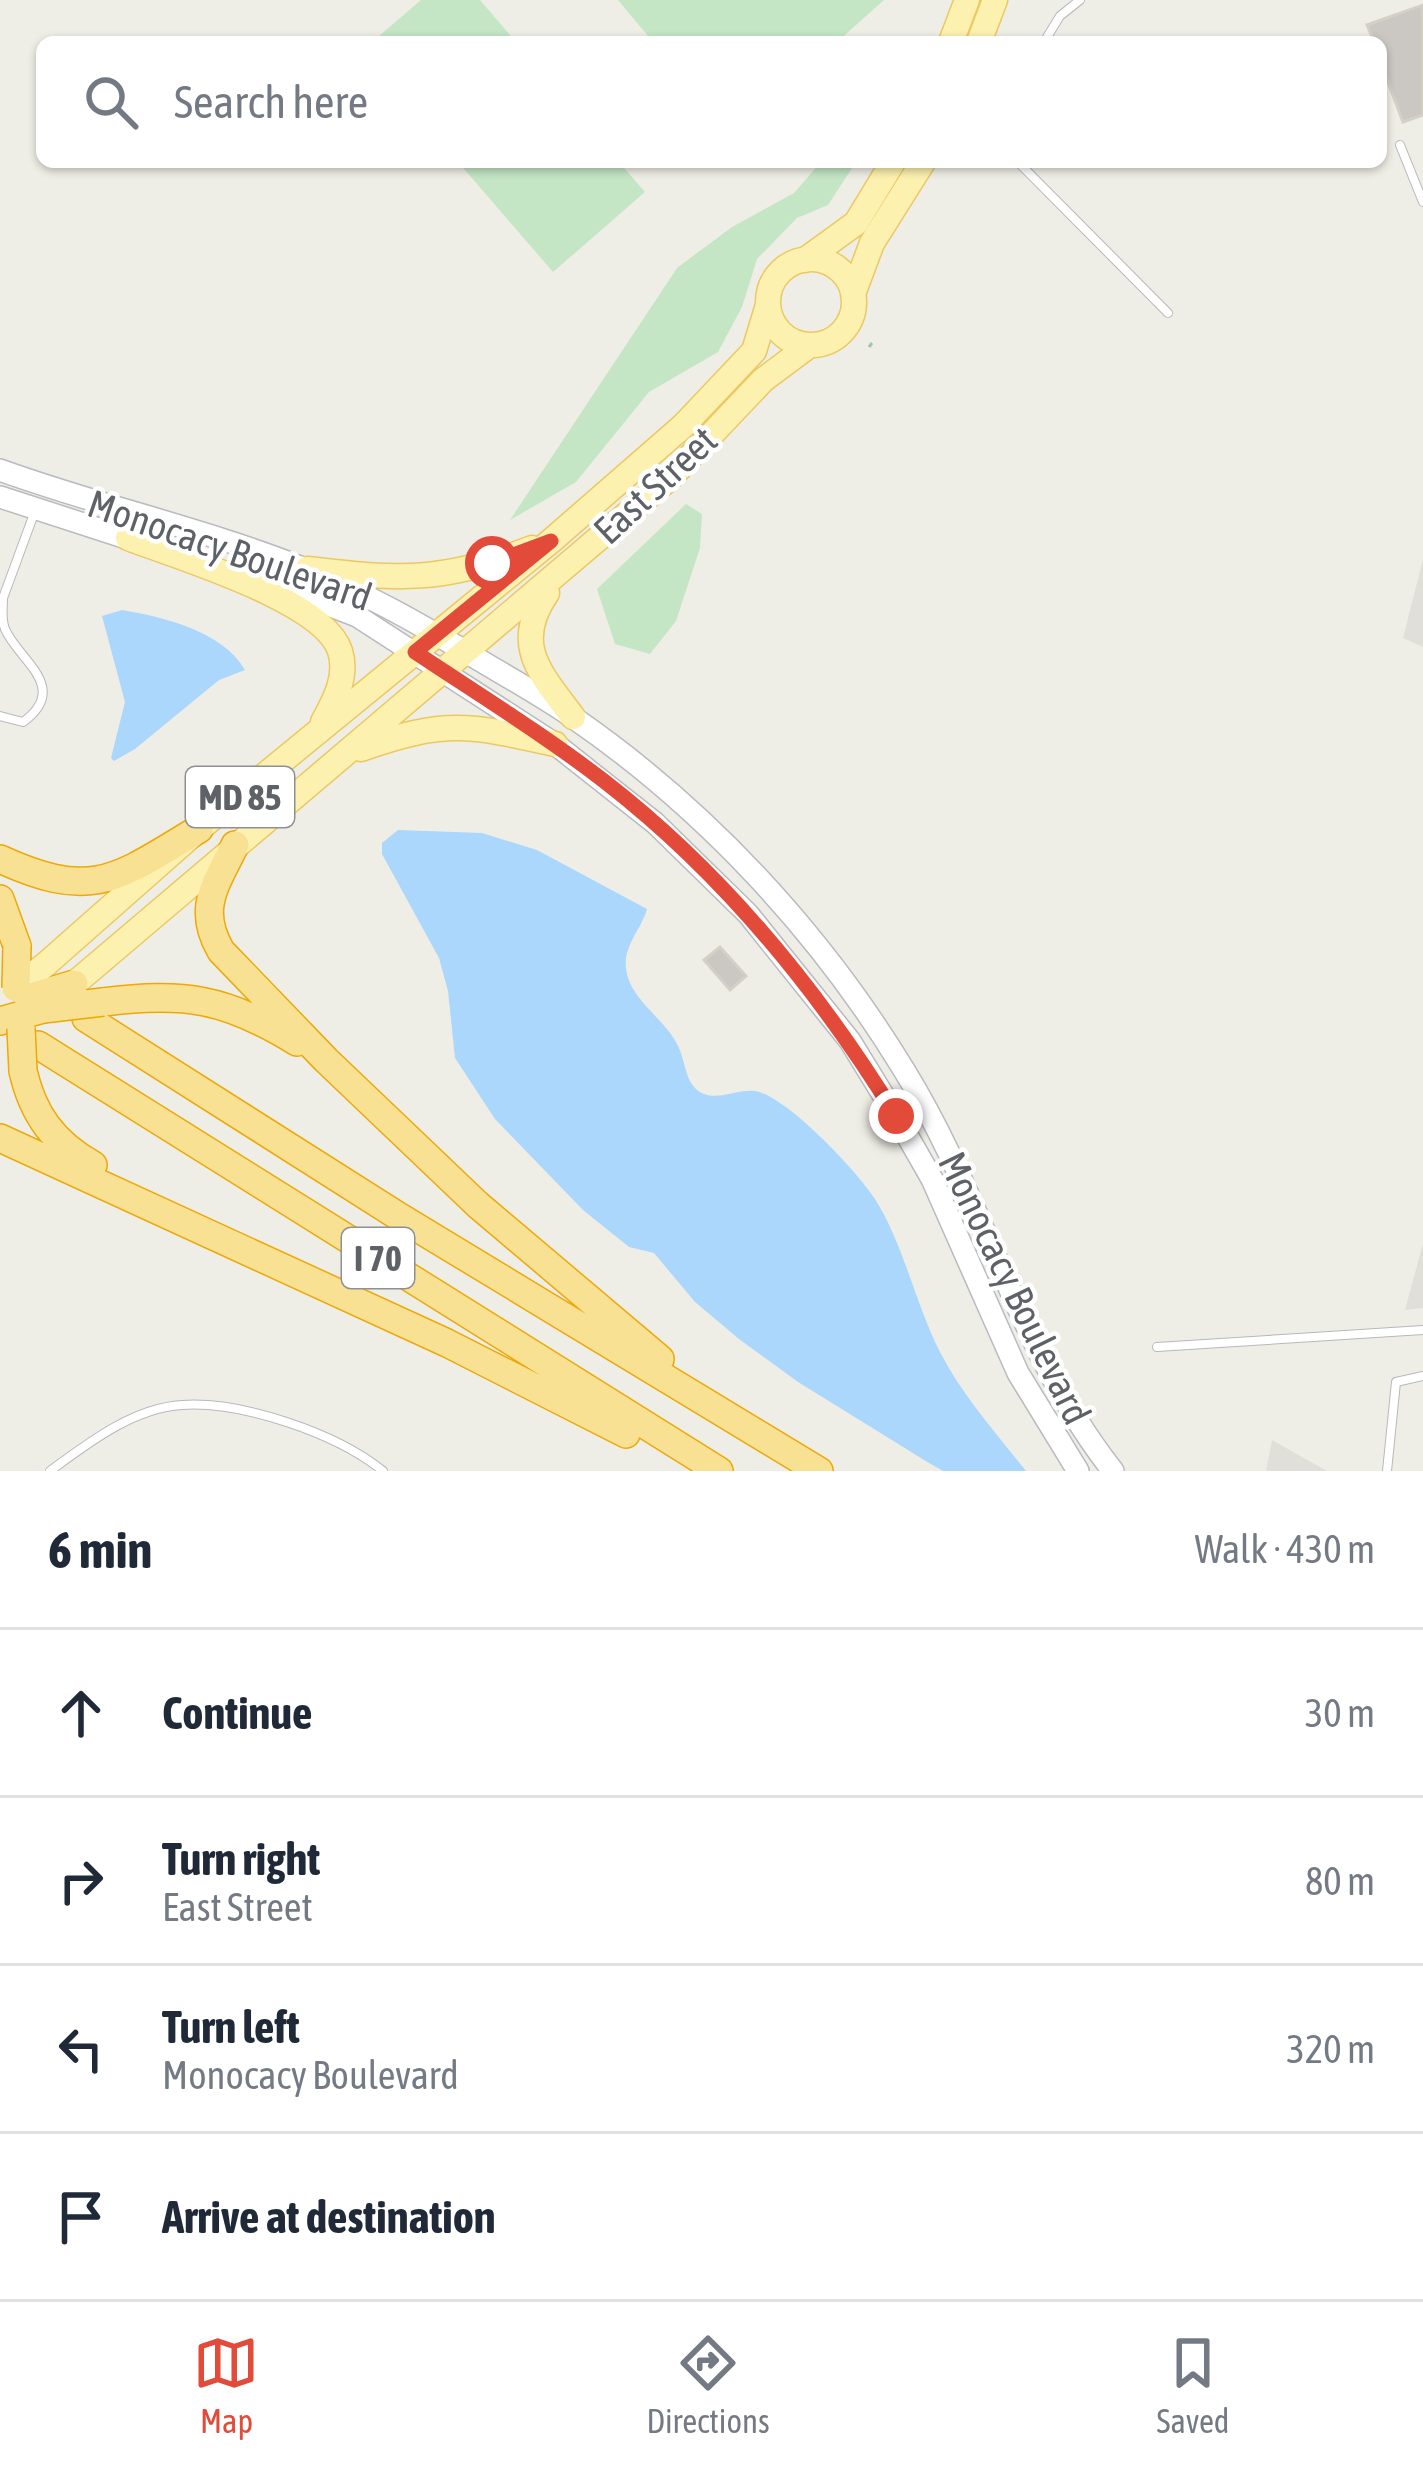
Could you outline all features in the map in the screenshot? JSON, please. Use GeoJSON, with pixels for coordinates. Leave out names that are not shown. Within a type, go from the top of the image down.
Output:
{"type":"FeatureCollection","features":[{"type":"Feature","properties":{"kind":"highway"},"geometry":{"type":"LineString","coordinates":[[0,859],[59,882],[86,884],[136,867],[199,830]]}},
{"type":"Feature","properties":{"kind":"highway"},"geometry":{"type":"LineString","coordinates":[[236,845],[207,913],[210,933],[221,951],[326,1060],[478,1204],[651,1348],[682,1385]]}},
{"type":"Feature","properties":{"kind":"highway"},"geometry":{"type":"LineString","coordinates":[[0,899],[14,1016],[34,1108],[57,1140],[74,1154],[208,1231]]}},
{"type":"Feature","properties":{"kind":"highway"},"geometry":{"type":"LineString","coordinates":[[14,1016],[45,964]]}},
{"type":"Feature","properties":{"kind":"highway"},"geometry":{"type":"LineString","coordinates":[[14,1016],[74,984]]}},
{"type":"Feature","properties":{"kind":"highway"},"geometry":{"type":"LineString","coordinates":[[14,1016],[94,1010],[156,995],[197,998],[240,1012],[326,1060]]}},
{"type":"Feature","properties":{"kind":"highway","name":"I 70"},"geometry":{"type":"LineString","coordinates":[[94,1010],[398,1216],[819,1471]]}},
{"type":"Feature","properties":{"kind":"highway","name":"I 70"},"geometry":{"type":"LineString","coordinates":[[14,1016],[718,1471]]}},
{"type":"Feature","properties":{"kind":"highway"},"geometry":{"type":"LineString","coordinates":[[0,1138],[548,1392],[692,1471]]}},
{"type":"Feature","properties":{"kind":"main road"},"geometry":{"type":"LineString","coordinates":[[953,36],[967,0]]}},
{"type":"Feature","properties":{"kind":"main road"},"geometry":{"type":"LineString","coordinates":[[981,36],[995,0]]}},
{"type":"Feature","properties":{"kind":"main road"},"geometry":{"type":"LineString","coordinates":[[889,168],[856,224],[776,277],[768,305],[773,322],[785,336],[810,345],[841,333],[850,320],[853,294],[872,243],[919,168]]}},
{"type":"Feature","properties":{"kind":"main road"},"geometry":{"type":"LineString","coordinates":[[805,260],[833,265],[853,294]]}},
{"type":"Feature","properties":{"kind":"main road","name":"East Street"},"geometry":{"type":"LineString","coordinates":[[438,633],[683,426],[754,351],[768,305]]}},
{"type":"Feature","properties":{"kind":"main road","name":"East Street"},"geometry":{"type":"LineString","coordinates":[[443,671],[672,476],[776,367],[810,345]]}},
{"type":"Feature","properties":{"kind":"main road","name":"Monocacy Boulevard"},"geometry":{"type":"LineString","coordinates":[[0,470],[307,569],[371,596],[573,717],[680,802],[774,895],[851,988],[937,1128],[1048,1373],[1113,1471]]}},
{"type":"Feature","properties":{"kind":"main road","name":"Monocacy Boulevard"},"geometry":{"type":"LineString","coordinates":[[0,497],[304,593],[357,616],[555,744],[655,823],[748,914],[850,1041],[932,1179],[1018,1373],[1078,1471]]}},
{"type":"Feature","properties":{"kind":"main road"},"geometry":{"type":"LineString","coordinates":[[128,538],[299,608],[322,623],[340,652],[341,682],[315,736]]}},
{"type":"Feature","properties":{"kind":"main road"},"geometry":{"type":"LineString","coordinates":[[307,569],[415,579],[474,568],[551,541]]}},
{"type":"Feature","properties":{"kind":"main road"},"geometry":{"type":"LineString","coordinates":[[568,564],[533,613],[530,646],[537,668],[573,717]]}},
{"type":"Feature","properties":{"kind":"main road","name":"MD 85"},"geometry":{"type":"LineString","coordinates":[[45,964],[438,633]]}},
{"type":"Feature","properties":{"kind":"main road","name":"MD 85"},"geometry":{"type":"LineString","coordinates":[[74,984],[443,671]]}},
{"type":"Feature","properties":{"kind":"main road"},"geometry":{"type":"LineString","coordinates":[[342,756],[445,725],[555,744]]}},
{"type":"Feature","properties":{"kind":"lane"},"geometry":{"type":"LineString","coordinates":[[1048,36],[1060,16],[1080,0]]}},
{"type":"Feature","properties":{"kind":"lane"},"geometry":{"type":"LineString","coordinates":[[1400,146],[1423,202]]}},
{"type":"Feature","properties":{"kind":"lane"},"geometry":{"type":"LineString","coordinates":[[1024,168],[1168,313]]}},
{"type":"Feature","properties":{"kind":"lane"},"geometry":{"type":"LineString","coordinates":[[0,716],[22,722],[34,714],[42,696],[33,664],[8,635],[2,620],[2,598],[36,509]]}},
{"type":"Feature","properties":{"kind":"lane"},"geometry":{"type":"LineString","coordinates":[[1157,1347],[1423,1330]]}},
{"type":"Feature","properties":{"kind":"lane"},"geometry":{"type":"LineString","coordinates":[[1387,1471],[1396,1382],[1423,1376]]}},
{"type":"Feature","properties":{"kind":"lane"},"geometry":{"type":"LineString","coordinates":[[50,1471],[118,1425],[181,1405],[266,1415],[383,1471]]}},
{"type":"Feature","properties":{"kind":"shaded area"},"geometry":{"type":"Polygon","coordinates":[[[1423,559],[1423,647],[1403,638],[1423,559]]]}},
{"type":"Feature","properties":{"kind":"shaded area"},"geometry":{"type":"Polygon","coordinates":[[[1423,1243],[1423,1308],[1405,1310],[1423,1243]]]}},
{"type":"Feature","properties":{"kind":"shaded area"},"geometry":{"type":"Polygon","coordinates":[[[1272,1440],[1327,1471],[1266,1471],[1272,1440]]]}},
{"type":"Feature","properties":{"kind":"green space"},"geometry":{"type":"Polygon","coordinates":[[[421,0],[480,0],[511,36],[379,36],[421,0]]]}},
{"type":"Feature","properties":{"kind":"green space"},"geometry":{"type":"Polygon","coordinates":[[[618,0],[884,0],[844,36],[648,36],[618,0]]]}},
{"type":"Feature","properties":{"kind":"green space"},"geometry":{"type":"Polygon","coordinates":[[[463,168],[624,168],[645,192],[553,272],[463,168]]]}},
{"type":"Feature","properties":{"kind":"green space"},"geometry":{"type":"Polygon","coordinates":[[[816,168],[852,168],[828,205],[797,218],[757,259],[742,307],[718,352],[649,392],[576,482],[510,520],[677,268],[732,227],[794,193],[816,168]]]}},
{"type":"Feature","properties":{"kind":"green space"},"geometry":{"type":"Polygon","coordinates":[[[686,504],[702,514],[700,548],[676,621],[650,654],[615,644],[597,589],[686,504]]]}},
{"type":"Feature","properties":{"kind":"water"},"geometry":{"type":"Polygon","coordinates":[[[122,610],[207,636],[245,670],[219,680],[114,761],[125,702],[102,616],[122,610]]]}},
{"type":"Feature","properties":{"kind":"water"},"geometry":{"type":"Polygon","coordinates":[[[398,830],[482,833],[537,850],[647,909],[627,952],[626,968],[633,989],[677,1044],[691,1083],[706,1095],[754,1091],[767,1095],[801,1119],[854,1171],[885,1217],[949,1368],[1026,1471],[943,1471],[929,1463],[798,1382],[739,1339],[695,1302],[654,1253],[629,1247],[583,1210],[495,1119],[455,1058],[448,991],[439,958],[382,854],[382,843],[398,830]]]}},
{"type":"Feature","properties":{"kind":"building"},"geometry":{"type":"Polygon","coordinates":[[[1423,5],[1423,115],[1403,122],[1387,79],[1387,36],[1372,36],[1367,25],[1423,5]]]}},
{"type":"Feature","properties":{"kind":"building"},"geometry":{"type":"Polygon","coordinates":[[[720,947],[746,976],[730,990],[704,960],[720,947]]]}},
{"type":"Feature","properties":{"kind":"route"},"geometry":{"type":"LineString","coordinates":[[492,563],[551,541],[415,652],[555,744],[655,823],[704,869],[804,981],[850,1041],[896,1116]]}}]}
